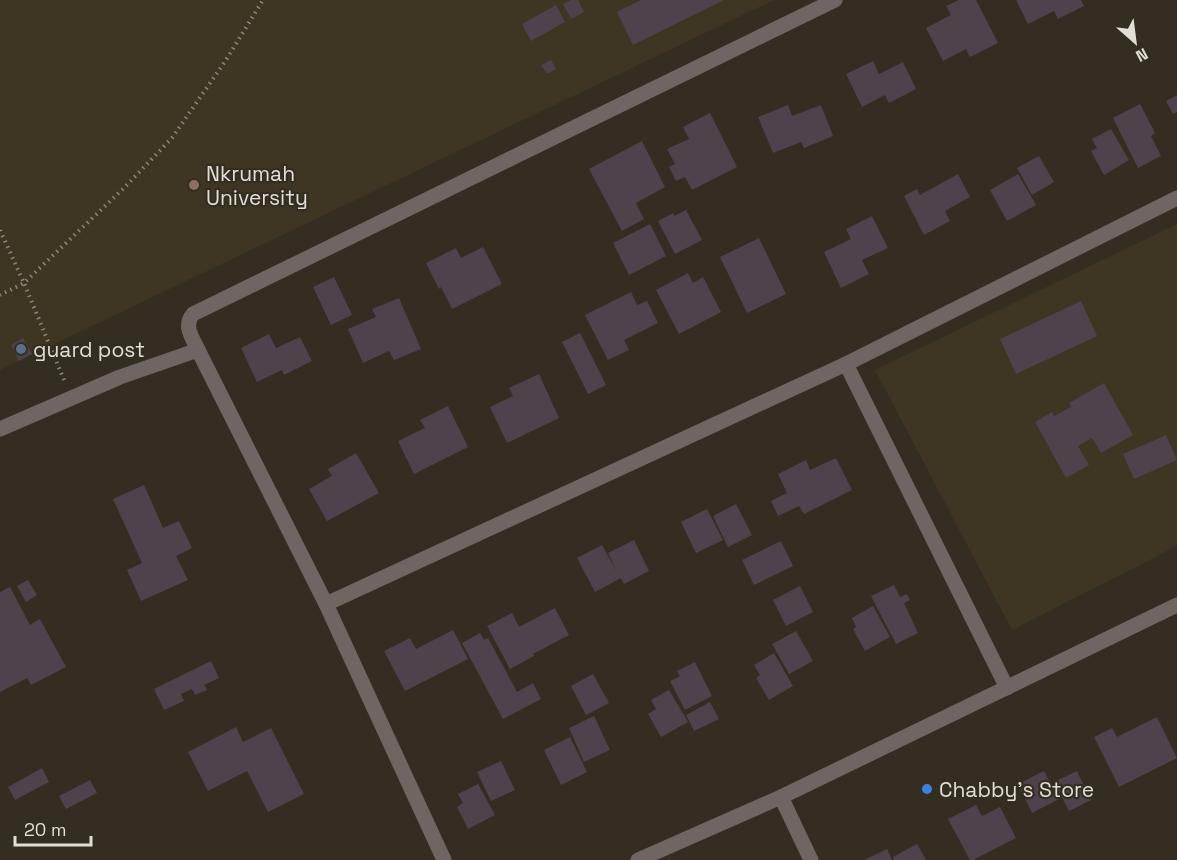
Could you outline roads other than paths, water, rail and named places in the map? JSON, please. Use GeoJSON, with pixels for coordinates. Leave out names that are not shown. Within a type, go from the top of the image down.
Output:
{"type":"FeatureCollection","features":[{"type":"Feature","properties":{"kind":"street"},"geometry":{"type":"LineString","coordinates":[[444,860],[326,604],[198,350],[187,325],[189,319],[193,314],[835,0]]}},
{"type":"Feature","properties":{"kind":"street"},"geometry":{"type":"LineString","coordinates":[[326,604],[846,364],[1177,198]]}},
{"type":"Feature","properties":{"kind":"street"},"geometry":{"type":"LineString","coordinates":[[0,429],[120,377],[198,350]]}},
{"type":"Feature","properties":{"kind":"street"},"geometry":{"type":"LineString","coordinates":[[846,364],[1007,688]]}},
{"type":"Feature","properties":{"kind":"street"},"geometry":{"type":"LineString","coordinates":[[638,860],[781,798],[1177,605]]}},
{"type":"Feature","properties":{"kind":"street"},"geometry":{"type":"LineString","coordinates":[[781,798],[811,860]]}},
{"type":"Feature","properties":{"kind":"place","name":"Nkrumah University"},"geometry":{"type":"Point","coordinates":[194,185]}},
{"type":"Feature","properties":{"kind":"place","name":"guard post"},"geometry":{"type":"Point","coordinates":[21,349]}},
{"type":"Feature","properties":{"kind":"place","name":"Chabby's Store"},"geometry":{"type":"Point","coordinates":[927,789]}}]}
